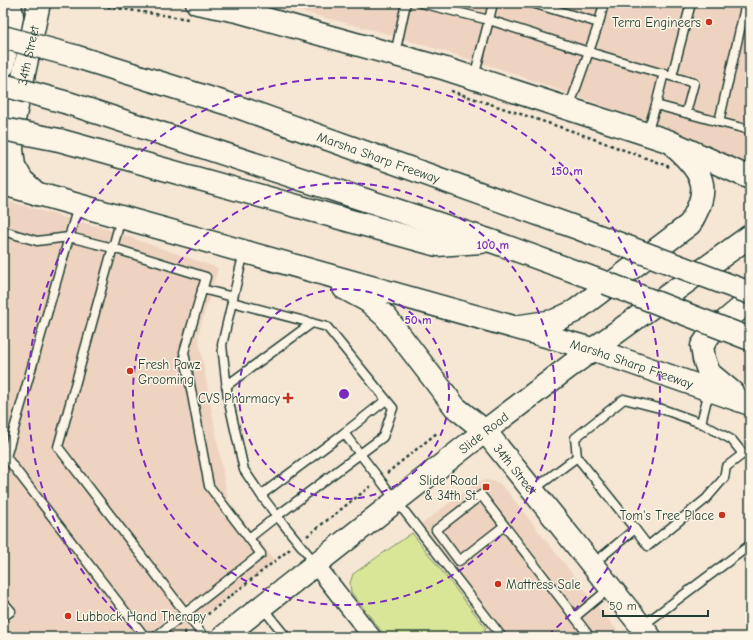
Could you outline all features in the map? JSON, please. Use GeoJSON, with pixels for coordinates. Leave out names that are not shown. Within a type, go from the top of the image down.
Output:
{"type":"FeatureCollection","features":[{"type":"Feature","properties":{"kind":"main road"},"geometry":{"type":"LineString","coordinates":[[3,66],[12,16],[10,3]]}},
{"type":"Feature","properties":{"kind":"main road","name":"34th Street"},"geometry":{"type":"LineString","coordinates":[[38,3],[14,120],[12,150],[14,166],[22,180],[38,194]]}},
{"type":"Feature","properties":{"kind":"main road"},"geometry":{"type":"LineString","coordinates":[[195,12],[262,10],[395,55],[474,78],[668,141],[750,178]]}},
{"type":"Feature","properties":{"kind":"main road","name":"Marsha Sharp Freeway"},"geometry":{"type":"LineString","coordinates":[[3,37],[74,56],[238,107],[580,229],[750,293]]}},
{"type":"Feature","properties":{"kind":"main road"},"geometry":{"type":"LineString","coordinates":[[3,86],[68,103],[494,242],[532,255],[750,339]]}},
{"type":"Feature","properties":{"kind":"main road"},"geometry":{"type":"LineString","coordinates":[[3,129],[59,140],[437,245],[494,242]]}},
{"type":"Feature","properties":{"kind":"main road"},"geometry":{"type":"LineString","coordinates":[[514,328],[554,321],[575,311],[690,224],[699,208],[703,189],[699,174],[687,158],[668,141]]}},
{"type":"Feature","properties":{"kind":"main road","name":"Marsha Sharp Freeway"},"geometry":{"type":"LineString","coordinates":[[3,184],[592,349],[747,403]]}},
{"type":"Feature","properties":{"kind":"main road","name":"Slide Road"},"geometry":{"type":"LineString","coordinates":[[233,632],[262,606],[396,500],[592,349],[750,236]]}},
{"type":"Feature","properties":{"kind":"main road","name":"34th Street"},"geometry":{"type":"LineString","coordinates":[[314,271],[368,301],[386,316],[455,407],[485,431],[646,632]]}},
{"type":"Feature","properties":{"kind":"main road"},"geometry":{"type":"LineString","coordinates":[[747,403],[709,372],[704,359],[702,346],[710,334],[750,300]]}},
{"type":"Feature","properties":{"kind":"street"},"geometry":{"type":"LineString","coordinates":[[315,564],[372,637]]}},
{"type":"Feature","properties":{"kind":"lane"},"geometry":{"type":"LineString","coordinates":[[395,55],[406,3]]}},
{"type":"Feature","properties":{"kind":"lane"},"geometry":{"type":"LineString","coordinates":[[421,3],[489,20],[589,52],[694,83],[686,113]]}},
{"type":"Feature","properties":{"kind":"lane"},"geometry":{"type":"LineString","coordinates":[[474,78],[493,3]]}},
{"type":"Feature","properties":{"kind":"lane"},"geometry":{"type":"LineString","coordinates":[[532,3],[599,23]]}},
{"type":"Feature","properties":{"kind":"lane"},"geometry":{"type":"LineString","coordinates":[[568,108],[599,23],[604,3]]}},
{"type":"Feature","properties":{"kind":"lane"},"geometry":{"type":"LineString","coordinates":[[647,134],[691,3]]}},
{"type":"Feature","properties":{"kind":"lane"},"geometry":{"type":"LineString","coordinates":[[719,122],[747,9],[746,3]]}},
{"type":"Feature","properties":{"kind":"lane"},"geometry":{"type":"LineString","coordinates":[[656,105],[750,130]]}},
{"type":"Feature","properties":{"kind":"lane"},"geometry":{"type":"LineString","coordinates":[[78,205],[6,457],[145,637]]}},
{"type":"Feature","properties":{"kind":"lane"},"geometry":{"type":"LineString","coordinates":[[121,217],[58,447],[204,637]]}},
{"type":"Feature","properties":{"kind":"lane"},"geometry":{"type":"LineString","coordinates":[[3,231],[37,241],[69,237],[112,248],[206,277],[184,352],[209,486],[261,554],[155,637]]}},
{"type":"Feature","properties":{"kind":"lane"},"geometry":{"type":"LineString","coordinates":[[244,252],[222,345],[228,398],[244,470],[261,495],[315,564]]}},
{"type":"Feature","properties":{"kind":"lane"},"geometry":{"type":"LineString","coordinates":[[202,290],[327,327],[393,408],[383,437],[249,538]]}},
{"type":"Feature","properties":{"kind":"lane"},"geometry":{"type":"LineString","coordinates":[[226,386],[312,323]]}},
{"type":"Feature","properties":{"kind":"lane"},"geometry":{"type":"LineString","coordinates":[[701,423],[710,390]]}},
{"type":"Feature","properties":{"kind":"lane"},"geometry":{"type":"LineString","coordinates":[[624,399],[658,408],[701,423],[732,440],[743,454],[726,467],[724,478],[706,499],[648,546],[577,456],[575,438],[624,399]]}},
{"type":"Feature","properties":{"kind":"lane"},"geometry":{"type":"LineString","coordinates":[[261,495],[386,400]]}},
{"type":"Feature","properties":{"kind":"lane"},"geometry":{"type":"LineString","coordinates":[[344,433],[502,637]]}},
{"type":"Feature","properties":{"kind":"lane"},"geometry":{"type":"LineString","coordinates":[[533,490],[577,456]]}},
{"type":"Feature","properties":{"kind":"lane"},"geometry":{"type":"LineString","coordinates":[[504,526],[459,561],[436,530],[481,495],[590,637]]}},
{"type":"Feature","properties":{"kind":"lane"},"geometry":{"type":"LineString","coordinates":[[592,565],[635,529]]}},
{"type":"Feature","properties":{"kind":"lane"},"geometry":{"type":"LineString","coordinates":[[646,632],[750,545]]}},
{"type":"Feature","properties":{"kind":"lane"},"geometry":{"type":"LineString","coordinates":[[575,617],[611,588]]}},
{"type":"Feature","properties":{"kind":"lane"},"geometry":{"type":"LineString","coordinates":[[3,602],[11,612],[3,617]]}},
{"type":"Feature","properties":{"kind":"lane"},"geometry":{"type":"LineString","coordinates":[[262,606],[286,637]]}},
{"type":"Feature","properties":{"kind":"path"},"geometry":{"type":"LineString","coordinates":[[84,3],[195,12]]}},
{"type":"Feature","properties":{"kind":"path"},"geometry":{"type":"LineString","coordinates":[[446,89],[575,132],[671,168]]}},
{"type":"Feature","properties":{"kind":"path"},"geometry":{"type":"LineString","coordinates":[[179,637],[438,432]]}},
{"type":"Feature","properties":{"kind":"shaded area"},"geometry":{"type":"Polygon","coordinates":[[[268,3],[750,3],[750,169],[628,115],[498,68],[384,33],[268,3]]]}},
{"type":"Feature","properties":{"kind":"shaded area"},"geometry":{"type":"Polygon","coordinates":[[[3,200],[106,229],[218,268],[198,335],[228,500],[275,561],[179,637],[3,637],[3,200]]]}},
{"type":"Feature","properties":{"kind":"shaded area"},"geometry":{"type":"Polygon","coordinates":[[[485,480],[499,483],[508,492],[622,637],[506,637],[419,526],[472,486],[485,480]]]}},
{"type":"Feature","properties":{"kind":"green space"},"geometry":{"type":"Polygon","coordinates":[[[412,533],[486,628],[475,637],[386,637],[351,592],[350,583],[353,574],[412,533]]]}},
{"type":"Feature","properties":{"kind":"place","name":"Terra Engineers"},"geometry":{"type":"Point","coordinates":[709,22]}},
{"type":"Feature","properties":{"kind":"place","name":"Fresh Pawz Grooming"},"geometry":{"type":"Point","coordinates":[130,371]}},
{"type":"Feature","properties":{"kind":"place","name":"CVS Pharmacy"},"geometry":{"type":"Point","coordinates":[288,398]}},
{"type":"Feature","properties":{"kind":"place","name":"Slide Road & 34th St."},"geometry":{"type":"Point","coordinates":[486,487]}},
{"type":"Feature","properties":{"kind":"place","name":"Tom's Tree Place"},"geometry":{"type":"Point","coordinates":[722,515]}},
{"type":"Feature","properties":{"kind":"place","name":"Mattress Sale"},"geometry":{"type":"Point","coordinates":[498,584]}},
{"type":"Feature","properties":{"kind":"place","name":"Lubbock Hand Therapy"},"geometry":{"type":"Point","coordinates":[68,616]}}]}
